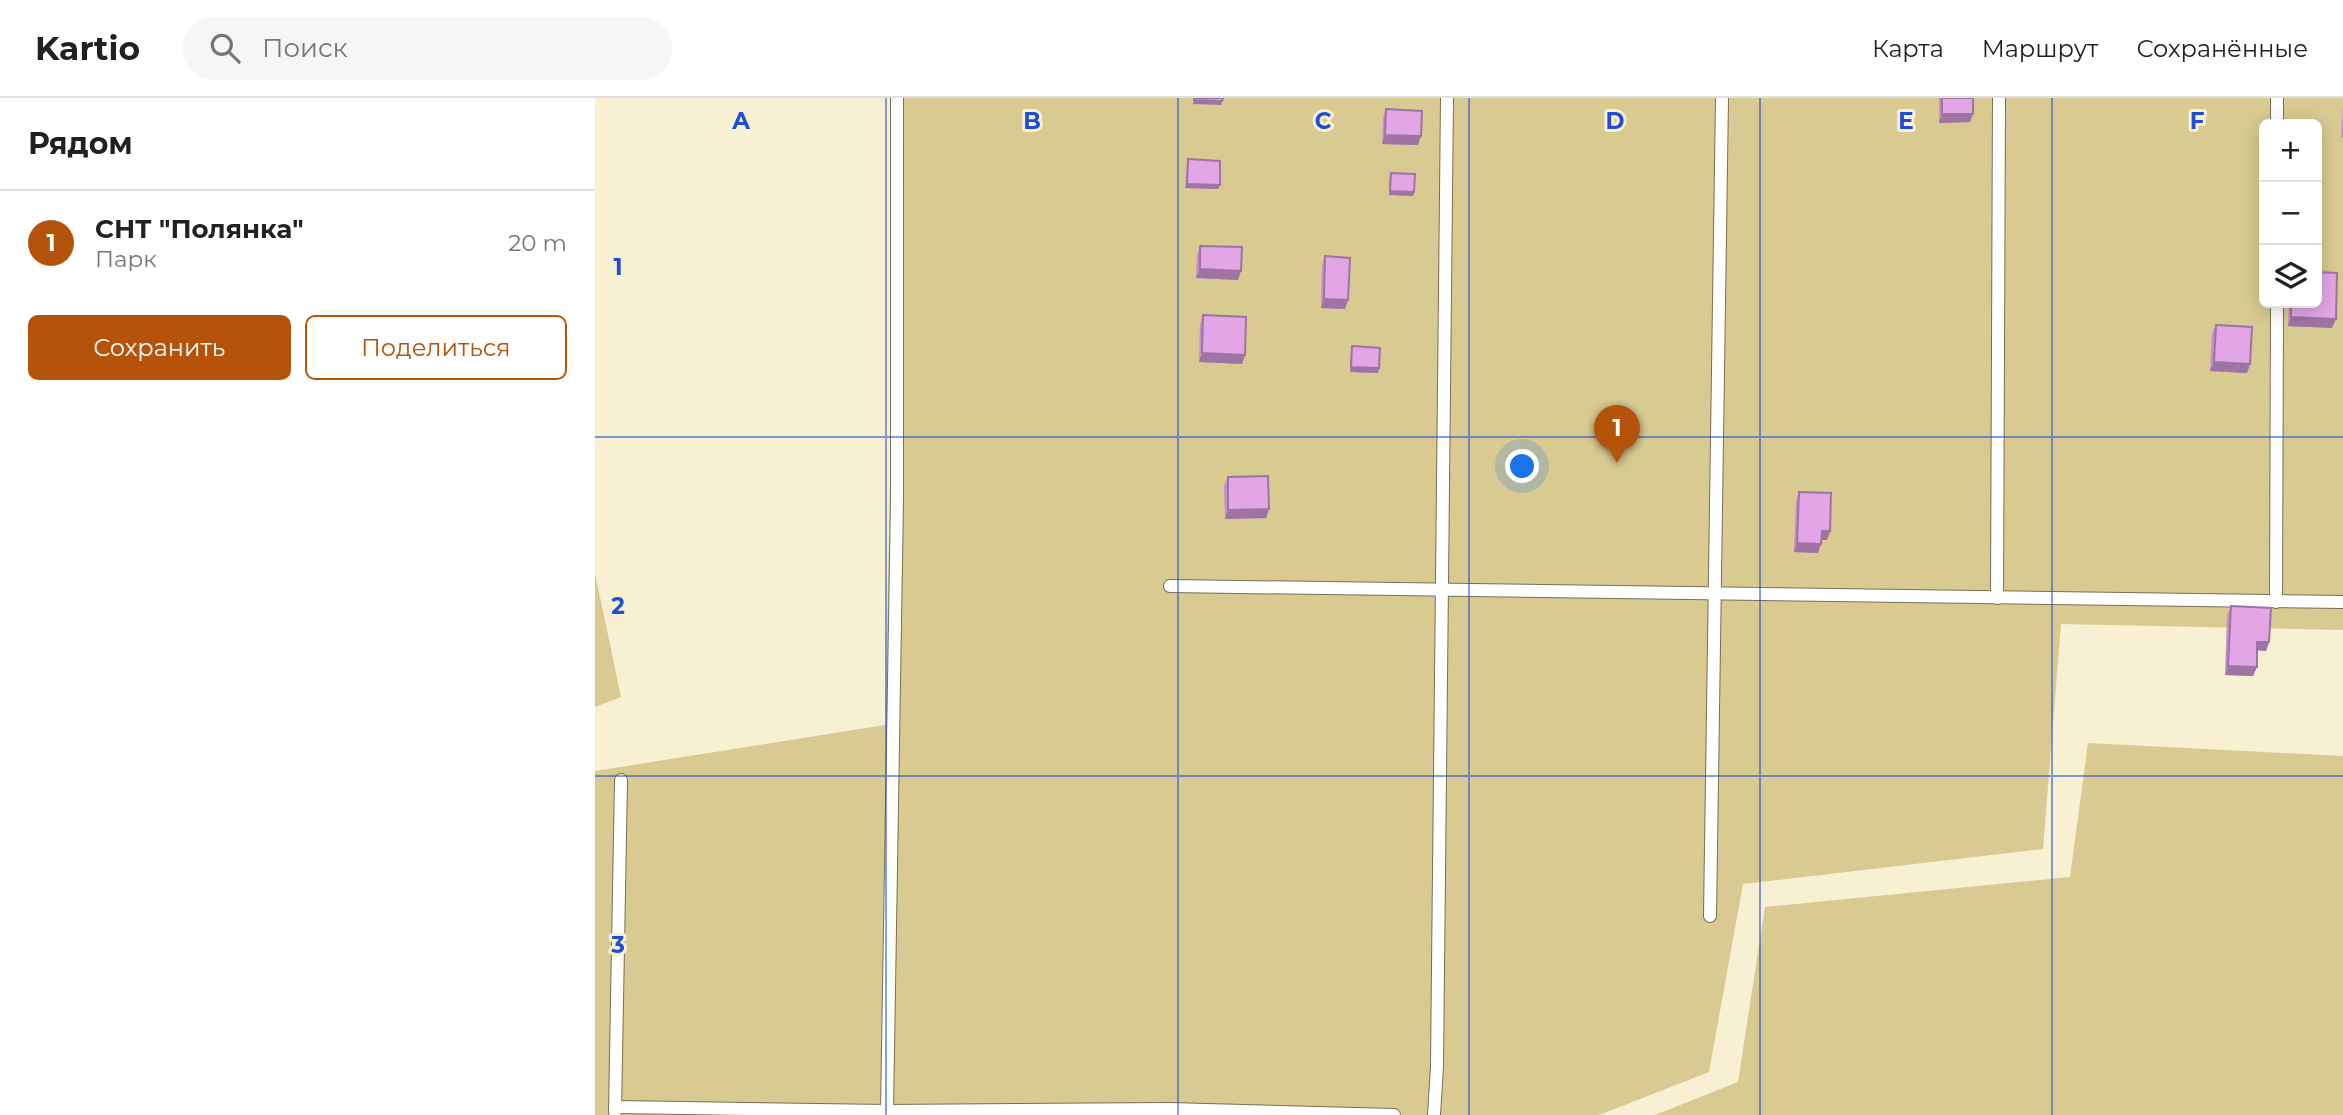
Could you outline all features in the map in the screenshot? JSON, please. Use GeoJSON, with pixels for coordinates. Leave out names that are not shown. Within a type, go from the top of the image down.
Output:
{"type":"FeatureCollection","features":[{"type":"Feature","properties":{"kind":"lane"},"geometry":{"type":"LineString","coordinates":[[887,1111],[897,499],[897,98]]}},
{"type":"Feature","properties":{"kind":"lane"},"geometry":{"type":"LineString","coordinates":[[1434,1115],[1437,1066],[1447,98]]}},
{"type":"Feature","properties":{"kind":"lane"},"geometry":{"type":"LineString","coordinates":[[1710,916],[1722,98]]}},
{"type":"Feature","properties":{"kind":"lane"},"geometry":{"type":"LineString","coordinates":[[1997,598],[1999,98]]}},
{"type":"Feature","properties":{"kind":"lane"},"geometry":{"type":"LineString","coordinates":[[2277,98],[2277,119]]}},
{"type":"Feature","properties":{"kind":"lane"},"geometry":{"type":"LineString","coordinates":[[2276,602],[2277,308]]}},
{"type":"Feature","properties":{"kind":"lane"},"geometry":{"type":"LineString","coordinates":[[1170,586],[2343,603]]}},
{"type":"Feature","properties":{"kind":"lane"},"geometry":{"type":"LineString","coordinates":[[621,780],[615,1111],[1168,1109],[1394,1115]]}},
{"type":"Feature","properties":{"kind":"shaded area"},"geometry":{"type":"Polygon","coordinates":[[[898,98],[2343,98],[2343,630],[2061,624],[2043,849],[1743,884],[1709,1072],[1599,1115],[595,1115],[595,771],[885,725],[898,98]]]}},
{"type":"Feature","properties":{"kind":"shaded area"},"geometry":{"type":"Polygon","coordinates":[[[595,573],[621,697],[595,707],[595,573]]]}},
{"type":"Feature","properties":{"kind":"shaded area"},"geometry":{"type":"Polygon","coordinates":[[[2088,743],[2343,756],[2343,1115],[1655,1115],[1738,1082],[1765,907],[2070,877],[2088,743]]]}},
{"type":"Feature","properties":{"kind":"building"},"geometry":{"type":"Polygon","coordinates":[[[1194,98],[1223,98],[1222,101],[1194,98]]]}},
{"type":"Feature","properties":{"kind":"building"},"geometry":{"type":"Polygon","coordinates":[[[1942,98],[1973,98],[1973,114],[1942,114],[1942,98]]]}},
{"type":"Feature","properties":{"kind":"building"},"geometry":{"type":"Polygon","coordinates":[[[1386,109],[1422,111],[1421,136],[1385,135],[1386,109]]]}},
{"type":"Feature","properties":{"kind":"building"},"geometry":{"type":"Polygon","coordinates":[[[1188,159],[1220,161],[1220,185],[1187,184],[1188,159]]]}},
{"type":"Feature","properties":{"kind":"building"},"geometry":{"type":"Polygon","coordinates":[[[1391,173],[1415,174],[1414,192],[1390,191],[1391,173]]]}},
{"type":"Feature","properties":{"kind":"building"},"geometry":{"type":"Polygon","coordinates":[[[1200,246],[1242,247],[1241,271],[1200,269],[1200,246]]]}},
{"type":"Feature","properties":{"kind":"building"},"geometry":{"type":"Polygon","coordinates":[[[1325,256],[1350,258],[1348,300],[1324,299],[1325,256]]]}},
{"type":"Feature","properties":{"kind":"building"},"geometry":{"type":"Polygon","coordinates":[[[2322,272],[2337,273],[2336,319],[2291,317],[2291,308],[2322,308],[2322,272]]]}},
{"type":"Feature","properties":{"kind":"building"},"geometry":{"type":"Polygon","coordinates":[[[1203,315],[1246,317],[1245,355],[1202,353],[1203,315]]]}},
{"type":"Feature","properties":{"kind":"building"},"geometry":{"type":"Polygon","coordinates":[[[2216,325],[2252,327],[2250,364],[2214,362],[2216,325]]]}},
{"type":"Feature","properties":{"kind":"building"},"geometry":{"type":"Polygon","coordinates":[[[1352,346],[1380,348],[1379,368],[1351,367],[1352,346]]]}},
{"type":"Feature","properties":{"kind":"building"},"geometry":{"type":"Polygon","coordinates":[[[1268,476],[1269,509],[1228,510],[1228,477],[1268,476]]]}},
{"type":"Feature","properties":{"kind":"building"},"geometry":{"type":"Polygon","coordinates":[[[1799,492],[1831,493],[1830,531],[1822,531],[1821,544],[1797,543],[1799,492]]]}},
{"type":"Feature","properties":{"kind":"building"},"geometry":{"type":"Polygon","coordinates":[[[2231,606],[2271,608],[2269,642],[2257,642],[2257,667],[2228,666],[2231,606]]]}},
{"type":"Feature","properties":{"kind":"place","name":"СНТ \"Полянка\""},"geometry":{"type":"Point","coordinates":[1617,463]}}]}
